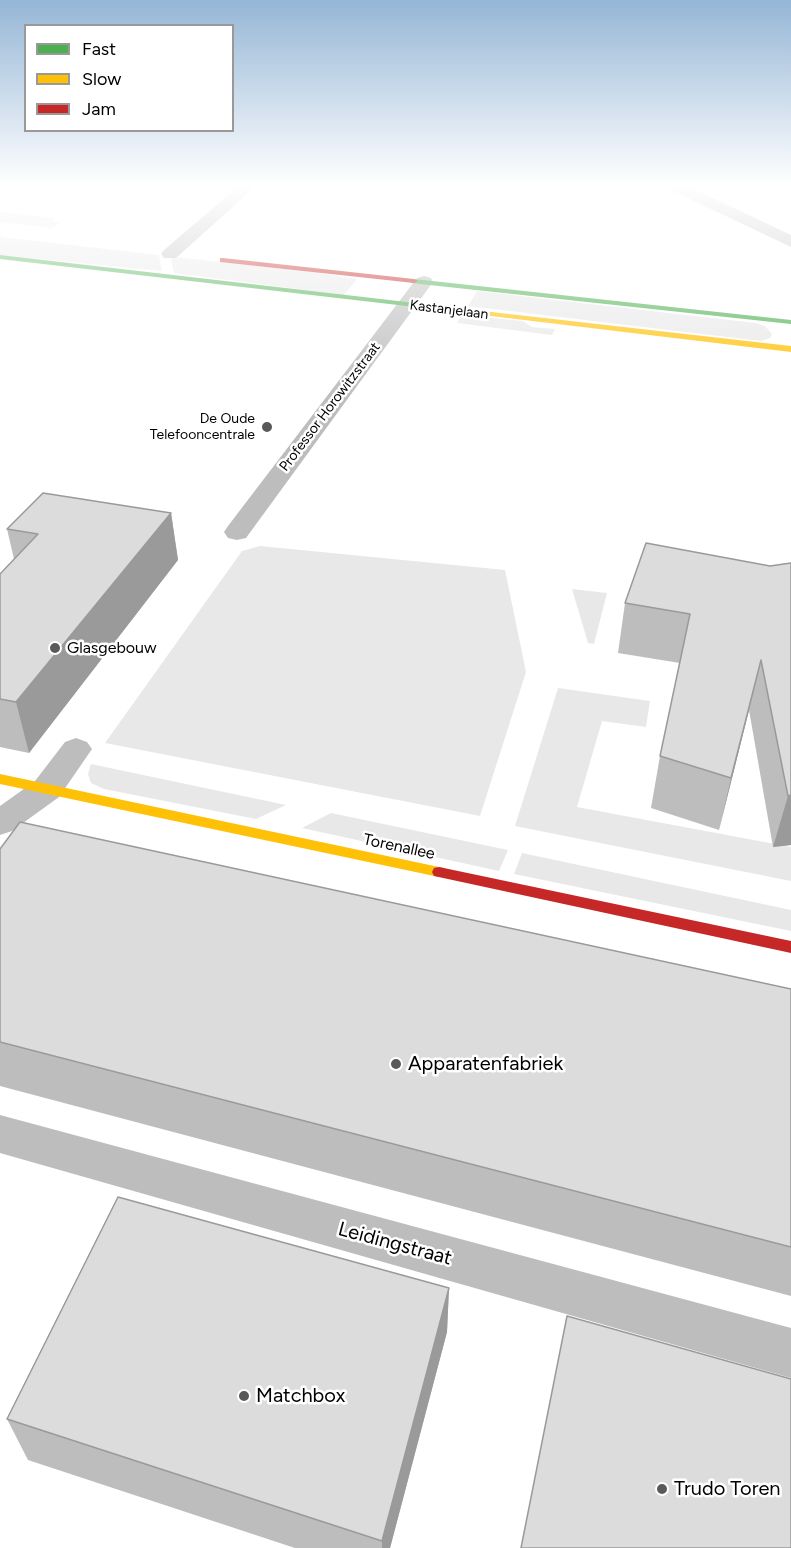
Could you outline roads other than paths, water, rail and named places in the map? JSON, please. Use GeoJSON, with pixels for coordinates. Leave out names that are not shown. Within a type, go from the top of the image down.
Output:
{"type":"FeatureCollection","features":[{"type":"Feature","properties":{"kind":"main road","name":"Kastanjelaan"},"geometry":{"type":"LineString","coordinates":[[11,258],[791,349]]}},
{"type":"Feature","properties":{"kind":"main road","name":"Kastanjelaan"},"geometry":{"type":"LineString","coordinates":[[210,258],[791,322]]}},
{"type":"Feature","properties":{"kind":"main road","name":"Torenallee"},"geometry":{"type":"LineString","coordinates":[[0,779],[791,947]]}},
{"type":"Feature","properties":{"kind":"street","name":"Professor Horowitzstraat"},"geometry":{"type":"LineString","coordinates":[[237,532],[424,282]]}},
{"type":"Feature","properties":{"kind":"street"},"geometry":{"type":"LineString","coordinates":[[0,823],[47,789],[76,750]]}},
{"type":"Feature","properties":{"kind":"street","name":"Leidingstraat"},"geometry":{"type":"LineString","coordinates":[[0,1134],[791,1353]]}},
{"type":"Feature","properties":{"kind":"place","name":"De Oude Telefooncentrale"},"geometry":{"type":"Point","coordinates":[267,427]}},
{"type":"Feature","properties":{"kind":"place","name":"Glasgebouw"},"geometry":{"type":"Point","coordinates":[55,648]}},
{"type":"Feature","properties":{"kind":"place","name":"Apparatenfabriek"},"geometry":{"type":"Point","coordinates":[396,1064]}},
{"type":"Feature","properties":{"kind":"place","name":"Matchbox"},"geometry":{"type":"Point","coordinates":[244,1396]}},
{"type":"Feature","properties":{"kind":"place","name":"Trudo Toren"},"geometry":{"type":"Point","coordinates":[662,1489]}}]}
